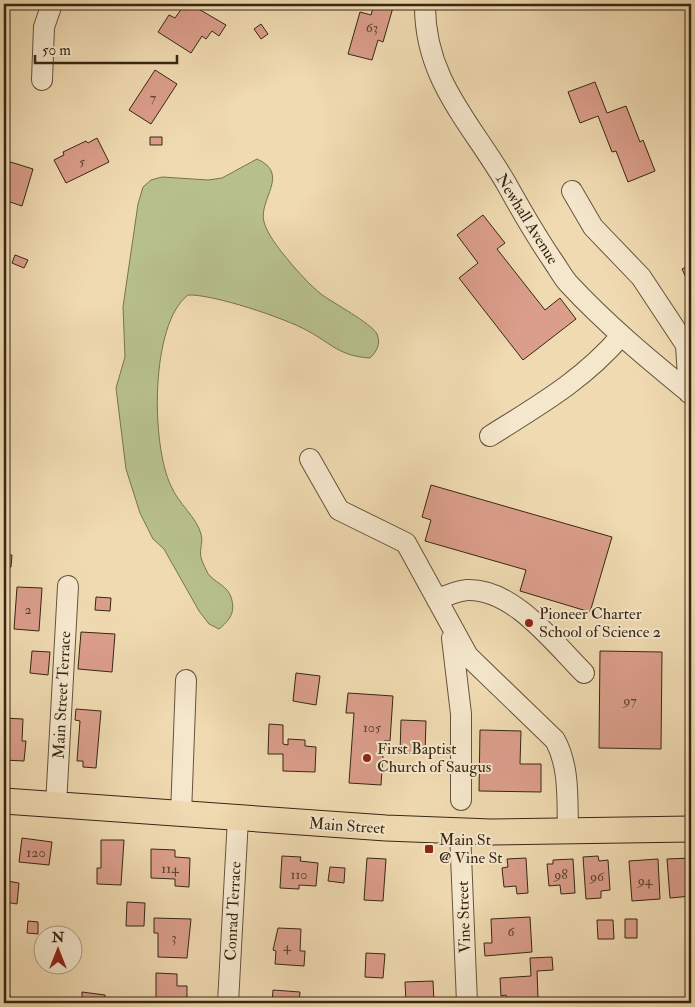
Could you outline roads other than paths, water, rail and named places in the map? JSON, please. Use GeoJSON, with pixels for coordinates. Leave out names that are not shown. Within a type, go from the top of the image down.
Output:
{"type":"FeatureCollection","features":[{"type":"Feature","properties":{"kind":"main road","name":"Main Street"},"geometry":{"type":"LineString","coordinates":[[4,801],[238,818],[460,831],[691,829]]}},
{"type":"Feature","properties":{"kind":"street"},"geometry":{"type":"LineString","coordinates":[[42,80],[44,27],[52,4]]}},
{"type":"Feature","properties":{"kind":"street","name":"Newhall Avenue"},"geometry":{"type":"LineString","coordinates":[[425,4],[427,39],[443,83],[470,130],[505,182],[526,221],[566,281],[621,336],[690,394]]}},
{"type":"Feature","properties":{"kind":"street"},"geometry":{"type":"LineString","coordinates":[[572,191],[593,227],[640,277],[686,345],[690,394]]}},
{"type":"Feature","properties":{"kind":"street"},"geometry":{"type":"LineString","coordinates":[[490,436],[581,376],[600,360],[621,336]]}},
{"type":"Feature","properties":{"kind":"street"},"geometry":{"type":"LineString","coordinates":[[310,459],[339,510],[406,543],[468,656],[550,734],[558,746],[566,778],[568,831]]}},
{"type":"Feature","properties":{"kind":"street","name":"Main Street Terrace"},"geometry":{"type":"LineString","coordinates":[[56,805],[68,586]]}},
{"type":"Feature","properties":{"kind":"street"},"geometry":{"type":"LineString","coordinates":[[437,600],[455,592],[478,591],[507,602],[534,622],[584,673]]}},
{"type":"Feature","properties":{"kind":"street"},"geometry":{"type":"LineString","coordinates":[[451,626],[462,714],[461,800]]}},
{"type":"Feature","properties":{"kind":"street"},"geometry":{"type":"LineString","coordinates":[[181,814],[186,680]]}},
{"type":"Feature","properties":{"kind":"street","name":"Conrad Terrace"},"geometry":{"type":"LineString","coordinates":[[228,1003],[238,818]]}},
{"type":"Feature","properties":{"kind":"street","name":"Vine Street"},"geometry":{"type":"LineString","coordinates":[[460,831],[467,1003]]}},
{"type":"Feature","properties":{"kind":"place","name":"Pioneer Charter School of Science 2"},"geometry":{"type":"Point","coordinates":[529,623]}},
{"type":"Feature","properties":{"kind":"place","name":"First Baptist Church of Saugus"},"geometry":{"type":"Point","coordinates":[367,758]}},
{"type":"Feature","properties":{"kind":"place","name":"Main St @ Vine St"},"geometry":{"type":"Point","coordinates":[429,849]}}]}
